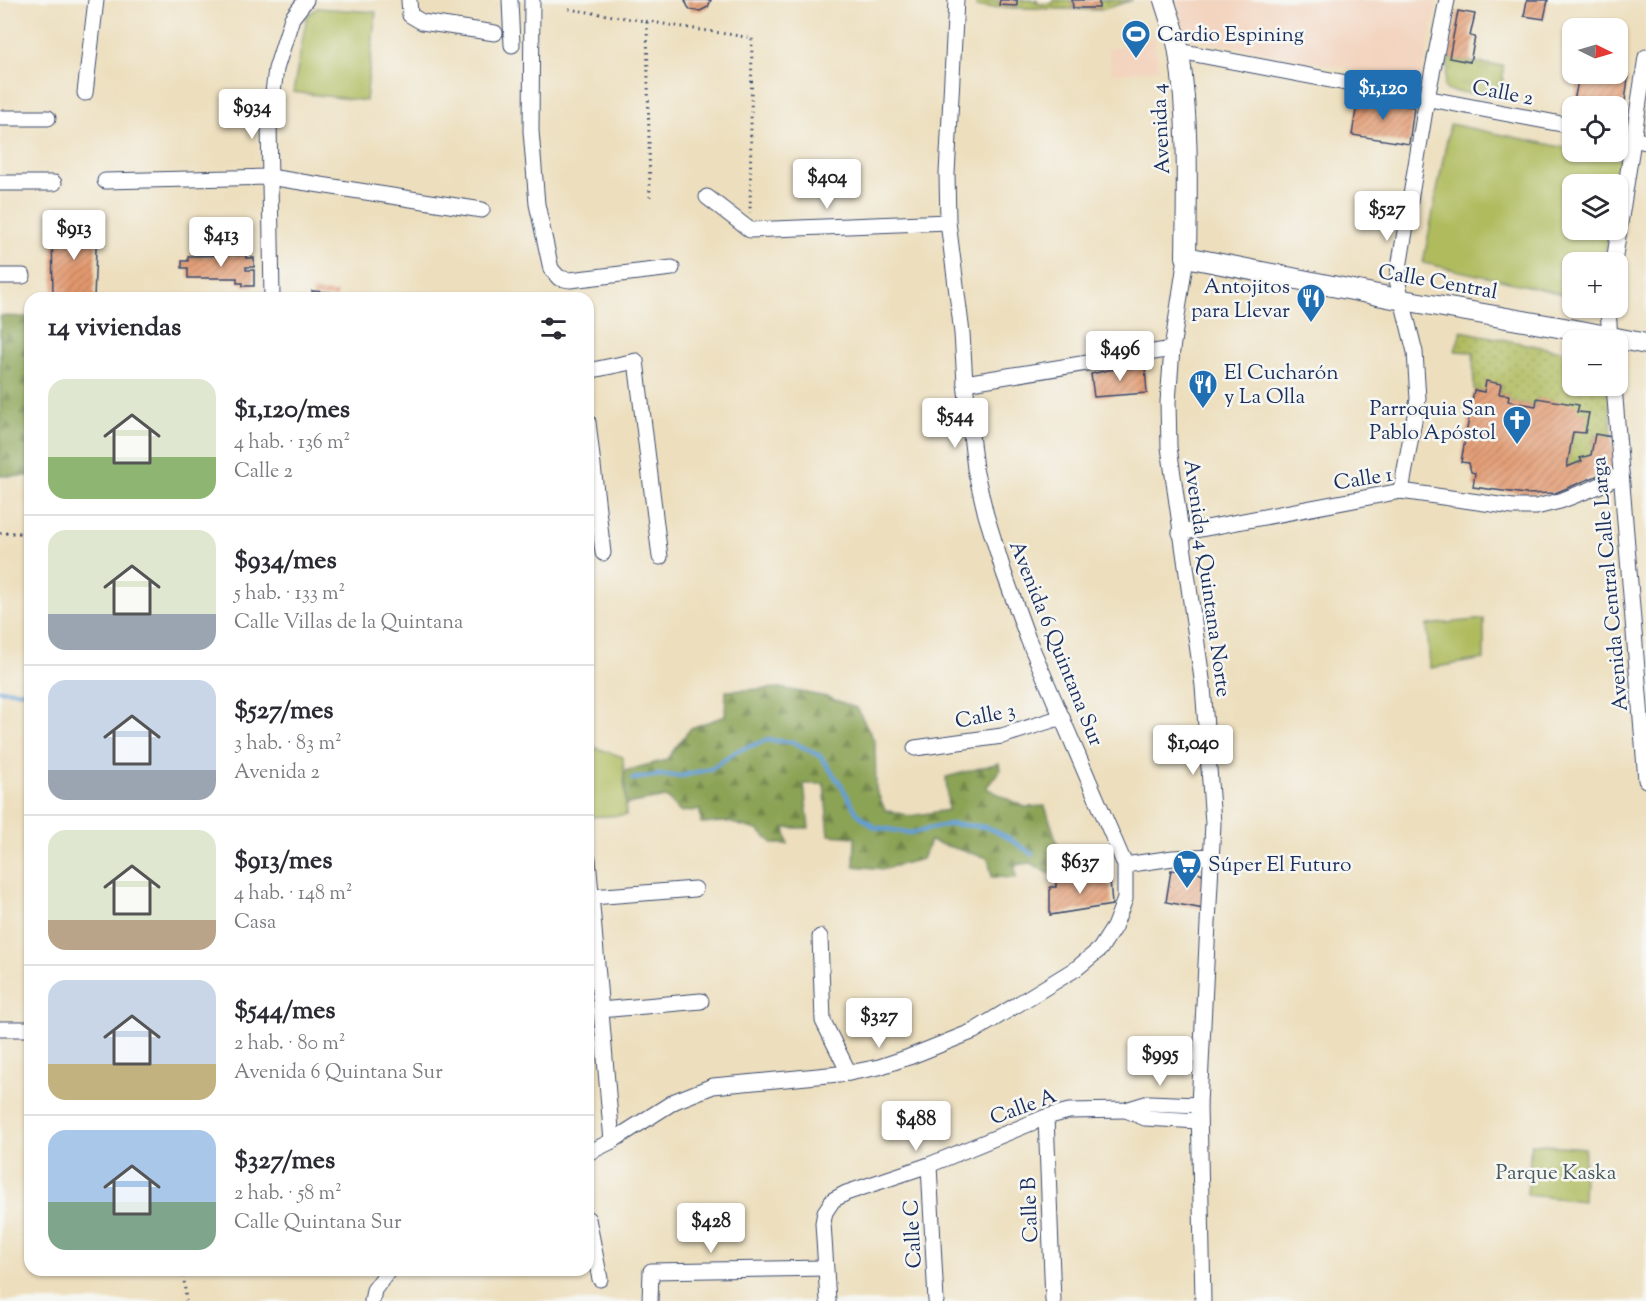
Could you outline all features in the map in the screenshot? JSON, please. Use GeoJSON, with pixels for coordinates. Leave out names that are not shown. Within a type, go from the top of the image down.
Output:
{"type":"FeatureCollection","features":[{"type":"Feature","properties":{"kind":"main road","name":"Avenida 4"},"geometry":{"type":"LineString","coordinates":[[1164,0],[1179,51],[1187,169],[1186,257]]}},
{"type":"Feature","properties":{"kind":"main road","name":"Calle Central"},"geometry":{"type":"LineString","coordinates":[[1186,257],[1562,330]]}},
{"type":"Feature","properties":{"kind":"main road","name":"Calle Central"},"geometry":{"type":"LineString","coordinates":[[1628,342],[1646,344]]}},
{"type":"Feature","properties":{"kind":"street"},"geometry":{"type":"LineString","coordinates":[[85,93],[96,0]]}},
{"type":"Feature","properties":{"kind":"street"},"geometry":{"type":"LineString","coordinates":[[272,292],[269,123],[276,69],[292,18],[306,0]]}},
{"type":"Feature","properties":{"kind":"street"},"geometry":{"type":"LineString","coordinates":[[409,0],[410,15],[422,22],[495,33]]}},
{"type":"Feature","properties":{"kind":"street"},"geometry":{"type":"LineString","coordinates":[[510,0],[512,45]]}},
{"type":"Feature","properties":{"kind":"street"},"geometry":{"type":"LineString","coordinates":[[532,0],[531,131],[537,204],[550,269],[559,278],[570,280],[672,268]]}},
{"type":"Feature","properties":{"kind":"street","name":"Avenida 6 Quintana Sur"},"geometry":{"type":"LineString","coordinates":[[956,0],[947,174],[948,222],[962,333],[975,469],[1004,573],[1029,639],[1125,865]]}},
{"type":"Feature","properties":{"kind":"street"},"geometry":{"type":"LineString","coordinates":[[1401,491],[1418,399],[1415,352],[1397,280],[1427,98],[1447,0]]}},
{"type":"Feature","properties":{"kind":"street","name":"Calle 2"},"geometry":{"type":"LineString","coordinates":[[1179,51],[1562,124]]}},
{"type":"Feature","properties":{"kind":"street"},"geometry":{"type":"LineString","coordinates":[[1615,252],[1646,57]]}},
{"type":"Feature","properties":{"kind":"street"},"geometry":{"type":"LineString","coordinates":[[0,118],[48,118]]}},
{"type":"Feature","properties":{"kind":"street"},"geometry":{"type":"LineString","coordinates":[[105,181],[269,177],[482,210]]}},
{"type":"Feature","properties":{"kind":"street"},"geometry":{"type":"LineString","coordinates":[[0,183],[54,183]]}},
{"type":"Feature","properties":{"kind":"street"},"geometry":{"type":"LineString","coordinates":[[707,196],[750,230],[948,222]]}},
{"type":"Feature","properties":{"kind":"street","name":"Avenida 4 Quintana Norte"},"geometry":{"type":"LineString","coordinates":[[1186,257],[1172,348],[1168,402],[1169,447],[1203,686],[1213,823],[1199,1105],[1203,1301]]}},
{"type":"Feature","properties":{"kind":"street"},"geometry":{"type":"LineString","coordinates":[[0,276],[23,276]]}},
{"type":"Feature","properties":{"kind":"street"},"geometry":{"type":"LineString","coordinates":[[965,383],[1172,348]]}},
{"type":"Feature","properties":{"kind":"street"},"geometry":{"type":"LineString","coordinates":[[594,370],[636,361],[660,557]]}},
{"type":"Feature","properties":{"kind":"street","name":"Avenida Central Calle Larga"},"geometry":{"type":"LineString","coordinates":[[1615,396],[1642,697],[1646,780]]}},
{"type":"Feature","properties":{"kind":"street"},"geometry":{"type":"LineString","coordinates":[[594,474],[603,553]]}},
{"type":"Feature","properties":{"kind":"street","name":"Calle 1"},"geometry":{"type":"LineString","coordinates":[[1180,533],[1401,491],[1513,507],[1536,507],[1560,501],[1621,475]]}},
{"type":"Feature","properties":{"kind":"street","name":"Calle 3"},"geometry":{"type":"LineString","coordinates":[[915,748],[1002,736],[1062,717]]}},
{"type":"Feature","properties":{"kind":"street"},"geometry":{"type":"LineString","coordinates":[[594,1150],[675,1101],[713,1086],[849,1073],[879,1067],[974,1031],[1077,968],[1100,949],[1114,927],[1125,899],[1125,865],[1173,858],[1212,856]]}},
{"type":"Feature","properties":{"kind":"street"},"geometry":{"type":"LineString","coordinates":[[594,897],[695,889]]}},
{"type":"Feature","properties":{"kind":"street"},"geometry":{"type":"LineString","coordinates":[[594,935],[612,1141]]}},
{"type":"Feature","properties":{"kind":"street"},"geometry":{"type":"LineString","coordinates":[[820,937],[823,1021],[849,1073]]}},
{"type":"Feature","properties":{"kind":"street"},"geometry":{"type":"LineString","coordinates":[[600,1010],[701,1001]]}},
{"type":"Feature","properties":{"kind":"street"},"geometry":{"type":"LineString","coordinates":[[0,1029],[24,1029]]}},
{"type":"Feature","properties":{"kind":"street","name":"Calle A"},"geometry":{"type":"LineString","coordinates":[[828,1301],[823,1223],[825,1212],[832,1200],[1069,1111],[1126,1110],[1149,1103],[1199,1105]]}},
{"type":"Feature","properties":{"kind":"street","name":"Calle A"},"geometry":{"type":"LineString","coordinates":[[1126,1110],[1145,1119],[1199,1120]]}},
{"type":"Feature","properties":{"kind":"street","name":"Calle B"},"geometry":{"type":"LineString","coordinates":[[1046,1118],[1053,1301]]}},
{"type":"Feature","properties":{"kind":"street","name":"Calle C"},"geometry":{"type":"LineString","coordinates":[[929,1165],[936,1301]]}},
{"type":"Feature","properties":{"kind":"street"},"geometry":{"type":"LineString","coordinates":[[594,1250],[600,1279]]}},
{"type":"Feature","properties":{"kind":"street"},"geometry":{"type":"LineString","coordinates":[[650,1301],[651,1271],[825,1268]]}},
{"type":"Feature","properties":{"kind":"street"},"geometry":{"type":"LineString","coordinates":[[372,1301],[374,1290],[384,1276]]}},
{"type":"Feature","properties":{"kind":"path"},"geometry":{"type":"LineString","coordinates":[[569,9],[752,38],[750,230]]}},
{"type":"Feature","properties":{"kind":"path"},"geometry":{"type":"LineString","coordinates":[[647,21],[650,197]]}},
{"type":"Feature","properties":{"kind":"path"},"geometry":{"type":"LineString","coordinates":[[0,533],[24,533]]}},
{"type":"Feature","properties":{"kind":"path"},"geometry":{"type":"LineString","coordinates":[[184,1276],[186,1301]]}},
{"type":"Feature","properties":{"kind":"shaded area"},"geometry":{"type":"Polygon","coordinates":[[[1176,0],[1437,0],[1421,82],[1187,38],[1176,0]]]}},
{"type":"Feature","properties":{"kind":"shaded area"},"geometry":{"type":"Polygon","coordinates":[[[1154,37],[1159,69],[1112,74],[1108,49],[1154,37]]]}},
{"type":"Feature","properties":{"kind":"green space"},"geometry":{"type":"Polygon","coordinates":[[[977,0],[1000,0],[1000,5],[1017,6],[1017,0],[1037,0],[1038,4],[1053,4],[1053,0],[1072,0],[1073,8],[1099,8],[1099,0],[1133,0],[1101,10],[976,7],[977,0]]]}},
{"type":"Feature","properties":{"kind":"green space"},"geometry":{"type":"Polygon","coordinates":[[[317,8],[376,12],[366,101],[293,92],[307,16],[317,8]]]}},
{"type":"Feature","properties":{"kind":"green space"},"geometry":{"type":"Polygon","coordinates":[[[1449,58],[1503,66],[1503,97],[1448,91],[1444,87],[1449,58]]]}},
{"type":"Feature","properties":{"kind":"green space"},"geometry":{"type":"Polygon","coordinates":[[[1450,124],[1562,147],[1562,162],[1619,162],[1618,174],[1562,174],[1562,240],[1607,240],[1606,252],[1562,252],[1562,294],[1423,263],[1450,124]]]}},
{"type":"Feature","properties":{"kind":"green space"},"geometry":{"type":"Polygon","coordinates":[[[0,316],[24,317],[24,476],[0,476],[0,316]]]}},
{"type":"Feature","properties":{"kind":"green space"},"geometry":{"type":"Polygon","coordinates":[[[1461,331],[1562,351],[1562,396],[1610,396],[1612,437],[1595,434],[1591,455],[1567,467],[1573,432],[1588,413],[1577,412],[1537,398],[1536,406],[1508,401],[1509,395],[1499,394],[1501,384],[1484,392],[1474,390],[1473,352],[1455,351],[1461,331]]]}},
{"type":"Feature","properties":{"kind":"green space"},"geometry":{"type":"Polygon","coordinates":[[[1484,619],[1484,659],[1430,668],[1427,625],[1484,619]]]}},
{"type":"Feature","properties":{"kind":"green space"},"geometry":{"type":"Polygon","coordinates":[[[780,688],[827,697],[857,708],[875,742],[876,789],[885,810],[910,816],[948,810],[946,777],[999,763],[1000,770],[986,788],[1025,807],[1045,806],[1068,876],[1054,876],[1030,863],[1015,865],[1016,878],[992,877],[988,858],[930,841],[922,859],[883,869],[854,866],[855,837],[829,835],[824,784],[804,784],[809,828],[785,828],[788,844],[774,844],[757,830],[728,822],[701,823],[700,810],[680,812],[666,797],[626,804],[624,771],[666,760],[691,728],[725,716],[726,691],[780,688]]]}},
{"type":"Feature","properties":{"kind":"green space"},"geometry":{"type":"Polygon","coordinates":[[[594,747],[623,757],[626,815],[594,817],[594,747]]]}},
{"type":"Feature","properties":{"kind":"green space","name":"Parque Kaska"},"geometry":{"type":"Polygon","coordinates":[[[1531,1144],[1585,1148],[1583,1201],[1527,1195],[1531,1144]]]}},
{"type":"Feature","properties":{"kind":"building"},"geometry":{"type":"Polygon","coordinates":[[[685,0],[711,0],[708,7],[700,11],[691,10],[685,0]]]}},
{"type":"Feature","properties":{"kind":"building"},"geometry":{"type":"Polygon","coordinates":[[[1000,0],[1017,0],[1017,6],[999,5],[1000,0]]]}},
{"type":"Feature","properties":{"kind":"building"},"geometry":{"type":"Polygon","coordinates":[[[1072,0],[1099,0],[1099,8],[1073,8],[1072,0]]]}},
{"type":"Feature","properties":{"kind":"building"},"geometry":{"type":"Polygon","coordinates":[[[1527,0],[1548,0],[1544,19],[1524,16],[1527,0]]]}},
{"type":"Feature","properties":{"kind":"building"},"geometry":{"type":"Polygon","coordinates":[[[1458,11],[1475,14],[1470,36],[1475,37],[1470,62],[1449,58],[1458,11]]]}},
{"type":"Feature","properties":{"kind":"building"},"geometry":{"type":"Polygon","coordinates":[[[1577,84],[1627,84],[1626,96],[1575,96],[1577,84]]]}},
{"type":"Feature","properties":{"kind":"building"},"geometry":{"type":"Polygon","coordinates":[[[1358,98],[1414,107],[1409,144],[1352,135],[1358,98]]]}},
{"type":"Feature","properties":{"kind":"building"},"geometry":{"type":"Polygon","coordinates":[[[97,225],[94,292],[53,292],[52,226],[97,225]]]}},
{"type":"Feature","properties":{"kind":"building"},"geometry":{"type":"Polygon","coordinates":[[[246,255],[246,258],[254,258],[254,267],[246,267],[246,270],[254,270],[254,286],[243,286],[243,283],[237,283],[237,278],[188,278],[188,268],[182,268],[182,261],[188,261],[188,256],[246,255]]]}},
{"type":"Feature","properties":{"kind":"building"},"geometry":{"type":"Polygon","coordinates":[[[1145,367],[1147,393],[1094,397],[1091,374],[1145,367]]]}},
{"type":"Feature","properties":{"kind":"building","name":"Parroquia San Pablo Apóstol"},"geometry":{"type":"Polygon","coordinates":[[[1486,381],[1501,384],[1499,394],[1509,395],[1508,401],[1536,406],[1537,398],[1579,405],[1577,412],[1589,413],[1585,433],[1573,432],[1567,467],[1582,461],[1580,458],[1591,455],[1595,434],[1612,437],[1616,468],[1555,493],[1526,494],[1473,487],[1475,473],[1471,472],[1469,463],[1461,462],[1474,390],[1484,392],[1486,381]]]}},
{"type":"Feature","properties":{"kind":"building","name":"Súper El Futuro"},"geometry":{"type":"Polygon","coordinates":[[[1171,870],[1201,873],[1207,879],[1204,909],[1166,902],[1171,870]]]}},
{"type":"Feature","properties":{"kind":"building"},"geometry":{"type":"Polygon","coordinates":[[[1110,879],[1112,905],[1050,915],[1050,887],[1056,887],[1056,880],[1110,879]]]}},
{"type":"Feature","properties":{"kind":"waterway"},"geometry":{"type":"LineString","coordinates":[[0,690],[24,692]]}},
{"type":"Feature","properties":{"kind":"waterway"},"geometry":{"type":"LineString","coordinates":[[632,779],[659,775],[681,776],[710,769],[737,751],[767,740],[793,742],[820,756],[841,785],[857,813],[874,827],[911,833],[951,824],[986,827],[1007,837],[1032,854]]}},
{"type":"Feature","properties":{"kind":"place","name":"Cardio Espining"},"geometry":{"type":"Point","coordinates":[1136,60]}},
{"type":"Feature","properties":{"kind":"place","name":"Antojitos para Llevar"},"geometry":{"type":"Point","coordinates":[1311,324]}},
{"type":"Feature","properties":{"kind":"place","name":"El Cucharón y La Olla"},"geometry":{"type":"Point","coordinates":[1203,410]}},
{"type":"Feature","properties":{"kind":"place","name":"Parroquia San Pablo Apóstol"},"geometry":{"type":"Point","coordinates":[1517,446]}},
{"type":"Feature","properties":{"kind":"place","name":"Súper El Futuro"},"geometry":{"type":"Point","coordinates":[1187,890]}}]}
